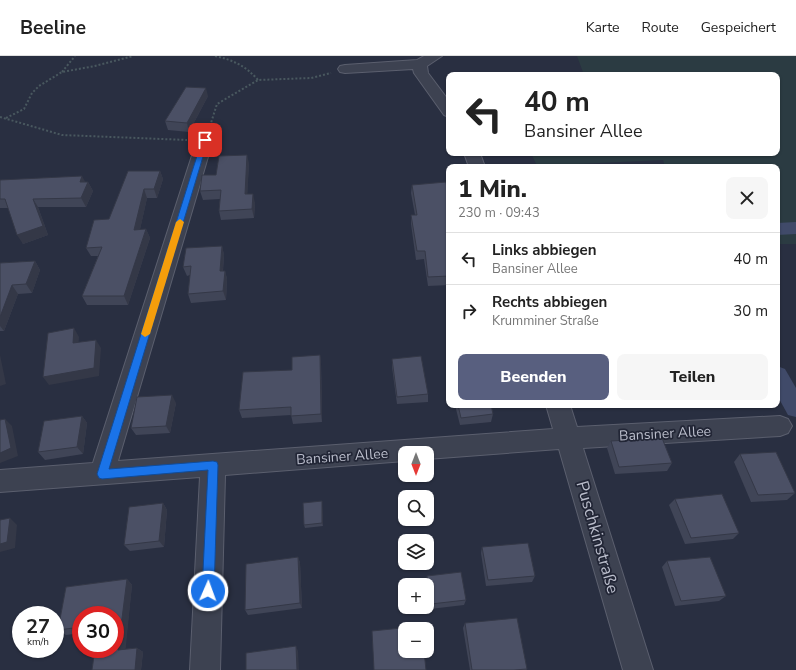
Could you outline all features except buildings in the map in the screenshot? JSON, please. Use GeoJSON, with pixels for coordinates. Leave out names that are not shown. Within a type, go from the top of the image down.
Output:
{"type":"FeatureCollection","features":[{"type":"Feature","properties":{"kind":"street"},"geometry":{"type":"LineString","coordinates":[[345,69],[420,64],[435,56]]}},
{"type":"Feature","properties":{"kind":"street"},"geometry":{"type":"LineString","coordinates":[[420,64],[421,73],[446,108]]}},
{"type":"Feature","properties":{"kind":"street"},"geometry":{"type":"LineString","coordinates":[[102,474],[205,140]]}},
{"type":"Feature","properties":{"kind":"street","name":"Puschkinstraße"},"geometry":{"type":"LineString","coordinates":[[559,408],[638,670]]}},
{"type":"Feature","properties":{"kind":"street","name":"Bansiner Allee"},"geometry":{"type":"LineString","coordinates":[[0,481],[569,438],[780,426]]}},
{"type":"Feature","properties":{"kind":"street"},"geometry":{"type":"LineString","coordinates":[[205,670],[213,465]]}},
{"type":"Feature","properties":{"kind":"path"},"geometry":{"type":"LineString","coordinates":[[62,72],[75,56]]}},
{"type":"Feature","properties":{"kind":"path"},"geometry":{"type":"LineString","coordinates":[[6,119],[24,109],[32,93],[39,86],[48,79],[62,72],[95,66],[133,56]]}},
{"type":"Feature","properties":{"kind":"path"},"geometry":{"type":"LineString","coordinates":[[215,56],[232,59],[243,64],[258,80]]}},
{"type":"Feature","properties":{"kind":"path"},"geometry":{"type":"LineString","coordinates":[[0,117],[62,135],[205,140],[217,104],[258,80],[311,78],[345,69]]}},
{"type":"Feature","properties":{"kind":"shaded area"},"geometry":{"type":"Polygon","coordinates":[[[577,56],[796,56],[796,244],[780,244],[780,164],[664,164],[663,160],[579,164],[536,164],[532,156],[780,156],[780,72],[583,72],[577,56]]]}},
{"type":"Feature","properties":{"kind":"waterway"},"geometry":{"type":"LineString","coordinates":[[780,229],[796,228]]}},
{"type":"Feature","properties":{"kind":"waterway"},"geometry":{"type":"LineString","coordinates":[[780,380],[796,408]]}},
{"type":"Feature","properties":{"kind":"slow traffic"},"geometry":{"type":"LineString","coordinates":[[145,334],[180,222]]}},
{"type":"Feature","properties":{"kind":"route"},"geometry":{"type":"LineString","coordinates":[[205,140],[102,474],[213,465],[208,591]]}}]}
